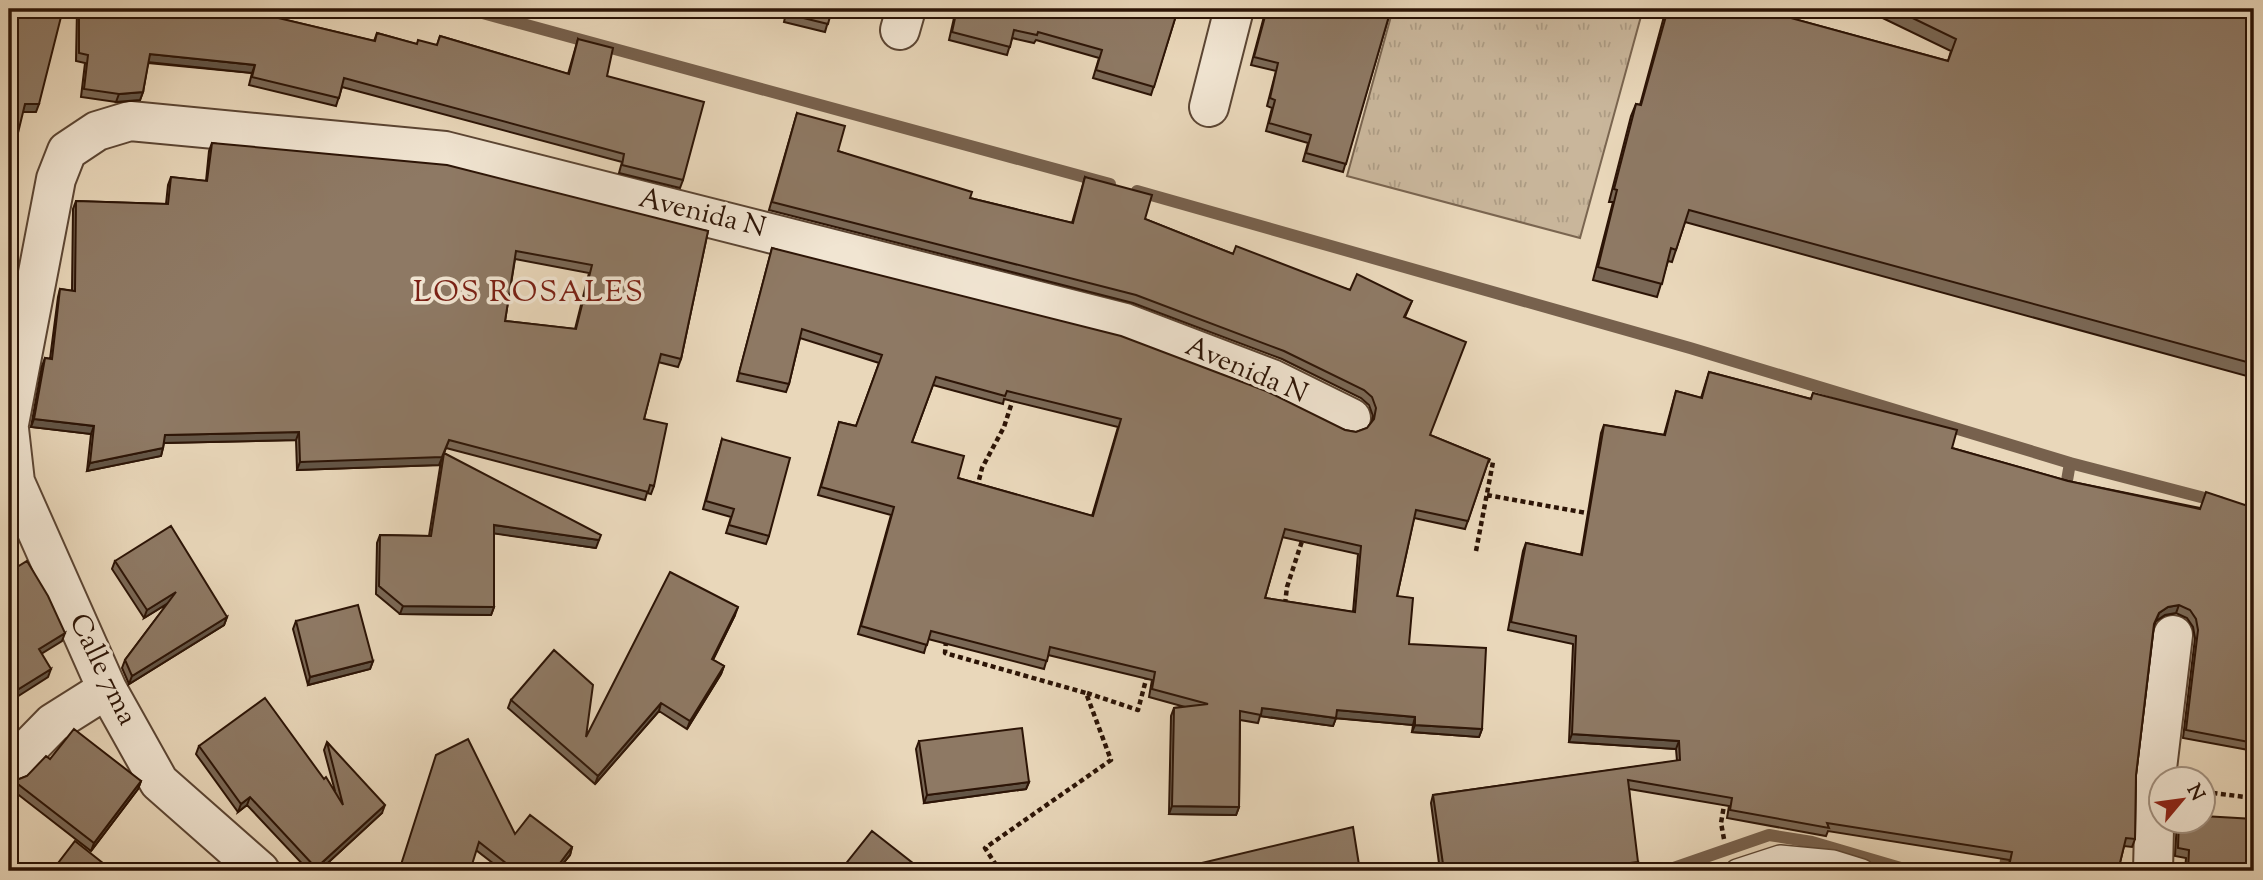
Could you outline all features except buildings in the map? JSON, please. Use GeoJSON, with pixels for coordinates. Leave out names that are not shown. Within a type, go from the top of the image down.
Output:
{"type":"FeatureCollection","features":[{"type":"Feature","properties":{"kind":"street"},"geometry":{"type":"LineString","coordinates":[[1209,107],[1234,9]]}},
{"type":"Feature","properties":{"kind":"street","name":"Avenida N"},"geometry":{"type":"LineString","coordinates":[[56,180],[67,151],[97,131],[130,121],[444,151],[1125,323],[1272,379],[1351,418]]}},
{"type":"Feature","properties":{"kind":"street","name":"Calle 7ma"},"geometry":{"type":"LineString","coordinates":[[56,180],[9,427],[15,482],[107,689],[159,782],[260,871]]}},
{"type":"Feature","properties":{"kind":"street"},"geometry":{"type":"LineString","coordinates":[[2153,871],[2155,786],[2173,635]]}},
{"type":"Feature","properties":{"kind":"street"},"geometry":{"type":"LineString","coordinates":[[9,768],[53,723],[107,689]]}},
{"type":"Feature","properties":{"kind":"lane"},"geometry":{"type":"LineString","coordinates":[[1737,871],[1780,857],[1833,862],[1861,871]]}},
{"type":"Feature","properties":{"kind":"path"},"geometry":{"type":"LineString","coordinates":[[975,494],[982,468],[1004,427],[1016,389]]}},
{"type":"Feature","properties":{"kind":"path"},"geometry":{"type":"LineString","coordinates":[[1476,551],[1493,462],[1480,457]]}},
{"type":"Feature","properties":{"kind":"path"},"geometry":{"type":"LineString","coordinates":[[1488,495],[1601,516]]}},
{"type":"Feature","properties":{"kind":"path"},"geometry":{"type":"LineString","coordinates":[[1283,612],[1287,587],[1306,527]]}},
{"type":"Feature","properties":{"kind":"path"},"geometry":{"type":"LineString","coordinates":[[946,639],[945,653],[1138,710],[1149,670]]}},
{"type":"Feature","properties":{"kind":"path"},"geometry":{"type":"LineString","coordinates":[[1000,871],[985,848],[1111,760],[1086,693]]}},
{"type":"Feature","properties":{"kind":"path"},"geometry":{"type":"LineString","coordinates":[[2218,794],[2254,798]]}},
{"type":"Feature","properties":{"kind":"path"},"geometry":{"type":"LineString","coordinates":[[1723,835],[1720,823],[1726,797]]}},
{"type":"Feature","properties":{"kind":"green space"},"geometry":{"type":"Polygon","coordinates":[[[1393,9],[1643,9],[1580,238],[1347,176],[1393,9]]]}},
{"type":"Feature","properties":{"kind":"waterway"},"geometry":{"type":"LineString","coordinates":[[468,9],[1110,184]]}},
{"type":"Feature","properties":{"kind":"waterway"},"geometry":{"type":"LineString","coordinates":[[1137,191],[1690,348],[2070,463],[2220,502]]}},
{"type":"Feature","properties":{"kind":"waterway"},"geometry":{"type":"LineString","coordinates":[[2064,498],[2070,463]]}},
{"type":"Feature","properties":{"kind":"waterway"},"geometry":{"type":"LineString","coordinates":[[1665,871],[1769,835],[1812,842],[1911,871]]}},
{"type":"Feature","properties":{"kind":"waterway"},"geometry":{"type":"LineString","coordinates":[[2004,871],[2009,844]]}},
{"type":"Feature","properties":{"kind":"district","name":"LOS ROSALES"},"geometry":{"type":"Point","coordinates":[529,293]}}]}
